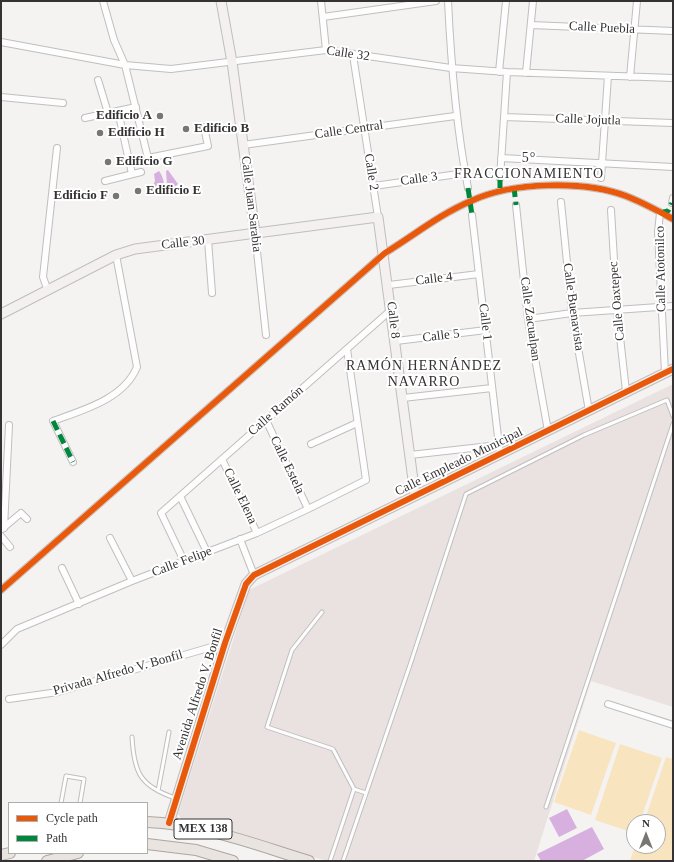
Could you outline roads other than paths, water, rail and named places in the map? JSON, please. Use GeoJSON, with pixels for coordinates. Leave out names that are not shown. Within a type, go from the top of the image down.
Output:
{"type":"FeatureCollection","features":[{"type":"Feature","properties":{"kind":"main road","name":"MEX 138"},"geometry":{"type":"LineString","coordinates":[[148,822],[169,822],[203,829],[309,861]]}},
{"type":"Feature","properties":{"kind":"main road","name":"MEX 138"},"geometry":{"type":"LineString","coordinates":[[148,844],[181,847],[214,858],[233,861]]}},
{"type":"Feature","properties":{"kind":"main road"},"geometry":{"type":"LineString","coordinates":[[47,861],[61,860],[76,854]]}},
{"type":"Feature","properties":{"kind":"street"},"geometry":{"type":"LineString","coordinates":[[103,1],[114,40],[126,65],[148,158],[208,146],[204,127]]}},
{"type":"Feature","properties":{"kind":"street","name":"Calle Juan Sarabia"},"geometry":{"type":"LineString","coordinates":[[221,1],[232,62],[255,233],[266,336]]}},
{"type":"Feature","properties":{"kind":"street"},"geometry":{"type":"LineString","coordinates":[[321,1],[326,50]]}},
{"type":"Feature","properties":{"kind":"street"},"geometry":{"type":"LineString","coordinates":[[323,17],[436,1]]}},
{"type":"Feature","properties":{"kind":"street"},"geometry":{"type":"LineString","coordinates":[[448,1],[455,116],[468,188]]}},
{"type":"Feature","properties":{"kind":"street"},"geometry":{"type":"LineString","coordinates":[[499,72],[506,1]]}},
{"type":"Feature","properties":{"kind":"street"},"geometry":{"type":"LineString","coordinates":[[526,73],[533,1]]}},
{"type":"Feature","properties":{"kind":"street"},"geometry":{"type":"LineString","coordinates":[[630,77],[637,1]]}},
{"type":"Feature","properties":{"kind":"street","name":"Calle Puebla"},"geometry":{"type":"LineString","coordinates":[[530,25],[673,31]]}},
{"type":"Feature","properties":{"kind":"street","name":"Calle 32"},"geometry":{"type":"LineString","coordinates":[[1,42],[126,65],[171,69],[326,50],[451,68],[499,72],[673,78]]}},
{"type":"Feature","properties":{"kind":"street","name":"Calle 2"},"geometry":{"type":"LineString","coordinates":[[353,55],[378,217]]}},
{"type":"Feature","properties":{"kind":"street"},"geometry":{"type":"LineString","coordinates":[[500,178],[507,72]]}},
{"type":"Feature","properties":{"kind":"street"},"geometry":{"type":"LineString","coordinates":[[601,178],[608,76]]}},
{"type":"Feature","properties":{"kind":"street"},"geometry":{"type":"LineString","coordinates":[[98,80],[108,113]]}},
{"type":"Feature","properties":{"kind":"street"},"geometry":{"type":"LineString","coordinates":[[1,97],[63,103]]}},
{"type":"Feature","properties":{"kind":"street"},"geometry":{"type":"LineString","coordinates":[[85,118],[136,107]]}},
{"type":"Feature","properties":{"kind":"street"},"geometry":{"type":"LineString","coordinates":[[118,111],[132,174]]}},
{"type":"Feature","properties":{"kind":"street","name":"Calle Central"},"geometry":{"type":"LineString","coordinates":[[243,146],[455,116]]}},
{"type":"Feature","properties":{"kind":"street","name":"Calle Jojutla"},"geometry":{"type":"LineString","coordinates":[[504,116],[673,123]]}},
{"type":"Feature","properties":{"kind":"street"},"geometry":{"type":"LineString","coordinates":[[48,290],[43,278],[57,148]]}},
{"type":"Feature","properties":{"kind":"street"},"geometry":{"type":"LineString","coordinates":[[501,158],[602,162],[673,167]]}},
{"type":"Feature","properties":{"kind":"street"},"geometry":{"type":"LineString","coordinates":[[104,181],[141,172]]}},
{"type":"Feature","properties":{"kind":"street","name":"Calle 3"},"geometry":{"type":"LineString","coordinates":[[374,186],[465,173]]}},
{"type":"Feature","properties":{"kind":"street"},"geometry":{"type":"LineString","coordinates":[[1,590],[385,254],[438,218],[470,201],[514,187],[562,185],[603,190],[625,196],[673,219]]}},
{"type":"Feature","properties":{"kind":"street","name":"Calle Buenavista"},"geometry":{"type":"LineString","coordinates":[[561,202],[572,313],[589,410]]}},
{"type":"Feature","properties":{"kind":"street","name":"Calle Zacualpan"},"geometry":{"type":"LineString","coordinates":[[516,205],[528,319],[548,431]]}},
{"type":"Feature","properties":{"kind":"street","name":"Calle Oaxtepec"},"geometry":{"type":"LineString","coordinates":[[611,210],[617,310],[626,391]]}},
{"type":"Feature","properties":{"kind":"street","name":"Calle Atotonilco"},"geometry":{"type":"LineString","coordinates":[[660,213],[658,232],[661,307],[669,371]]}},
{"type":"Feature","properties":{"kind":"street","name":"Calle 1"},"geometry":{"type":"LineString","coordinates":[[472,215],[499,450]]}},
{"type":"Feature","properties":{"kind":"street","name":"Calle 30"},"geometry":{"type":"LineString","coordinates":[[1,314],[116,255],[135,248],[208,240],[378,217]]}},
{"type":"Feature","properties":{"kind":"street","name":"Calle 8"},"geometry":{"type":"LineString","coordinates":[[378,217],[385,254],[415,495]]}},
{"type":"Feature","properties":{"kind":"street"},"geometry":{"type":"LineString","coordinates":[[208,240],[212,293]]}},
{"type":"Feature","properties":{"kind":"street"},"geometry":{"type":"LineString","coordinates":[[73,462],[53,421],[85,410],[114,395],[134,374],[137,367],[116,255]]}},
{"type":"Feature","properties":{"kind":"street","name":"Calle 4"},"geometry":{"type":"LineString","coordinates":[[389,285],[479,274]]}},
{"type":"Feature","properties":{"kind":"street"},"geometry":{"type":"LineString","coordinates":[[528,319],[572,313],[673,306]]}},
{"type":"Feature","properties":{"kind":"street","name":"Calle Ramón"},"geometry":{"type":"LineString","coordinates":[[184,561],[161,513],[392,309]]}},
{"type":"Feature","properties":{"kind":"street","name":"Calle 5"},"geometry":{"type":"LineString","coordinates":[[396,341],[486,330]]}},
{"type":"Feature","properties":{"kind":"street"},"geometry":{"type":"LineString","coordinates":[[311,444],[357,423],[347,349]]}},
{"type":"Feature","properties":{"kind":"street","name":"Calle Empleado Municipal"},"geometry":{"type":"LineString","coordinates":[[254,575],[415,495],[499,450],[548,431],[669,371]]}},
{"type":"Feature","properties":{"kind":"street"},"geometry":{"type":"LineString","coordinates":[[403,398],[492,388]]}},
{"type":"Feature","properties":{"kind":"street","name":"Calle Estela"},"geometry":{"type":"LineString","coordinates":[[266,420],[308,510]]}},
{"type":"Feature","properties":{"kind":"street","name":"Calle Felipe"},"geometry":{"type":"LineString","coordinates":[[1,645],[17,630],[132,581],[257,532],[308,510],[366,480],[357,423]]}},
{"type":"Feature","properties":{"kind":"street"},"geometry":{"type":"LineString","coordinates":[[2,529],[9,425]]}},
{"type":"Feature","properties":{"kind":"street"},"geometry":{"type":"LineString","coordinates":[[410,455],[499,450]]}},
{"type":"Feature","properties":{"kind":"street","name":"Calle Elena"},"geometry":{"type":"LineString","coordinates":[[222,459],[257,532]]}},
{"type":"Feature","properties":{"kind":"street"},"geometry":{"type":"LineString","coordinates":[[180,496],[207,552]]}},
{"type":"Feature","properties":{"kind":"street"},"geometry":{"type":"LineString","coordinates":[[2,529],[20,513],[27,519]]}},
{"type":"Feature","properties":{"kind":"street"},"geometry":{"type":"LineString","coordinates":[[1,536],[10,547]]}},
{"type":"Feature","properties":{"kind":"street"},"geometry":{"type":"LineString","coordinates":[[110,538],[132,581]]}},
{"type":"Feature","properties":{"kind":"street"},"geometry":{"type":"LineString","coordinates":[[240,539],[254,575]]}},
{"type":"Feature","properties":{"kind":"street"},"geometry":{"type":"LineString","coordinates":[[62,568],[80,604]]}},
{"type":"Feature","properties":{"kind":"street","name":"Avenida Alfredo V. Bonfil"},"geometry":{"type":"LineString","coordinates":[[169,822],[225,642],[246,584],[254,575]]}},
{"type":"Feature","properties":{"kind":"street","name":"Privada Alfredo V. Bonfil"},"geometry":{"type":"LineString","coordinates":[[9,699],[58,692],[225,642]]}},
{"type":"Feature","properties":{"kind":"street"},"geometry":{"type":"LineString","coordinates":[[608,704],[673,725]]}},
{"type":"Feature","properties":{"kind":"lane"},"geometry":{"type":"LineString","coordinates":[[343,861],[412,662],[466,494],[584,434],[667,400],[673,416]]}},
{"type":"Feature","properties":{"kind":"lane"},"geometry":{"type":"LineString","coordinates":[[546,807],[673,424]]}},
{"type":"Feature","properties":{"kind":"lane"},"geometry":{"type":"LineString","coordinates":[[322,612],[292,650],[267,727],[333,749],[354,789],[366,793]]}},
{"type":"Feature","properties":{"kind":"lane"},"geometry":{"type":"LineString","coordinates":[[158,791],[169,732]]}},
{"type":"Feature","properties":{"kind":"lane"},"geometry":{"type":"LineString","coordinates":[[132,737],[133,753],[140,776],[146,784],[158,791],[177,798]]}},
{"type":"Feature","properties":{"kind":"lane"},"geometry":{"type":"LineString","coordinates":[[61,802],[66,776],[84,779],[80,801],[76,798]]}},
{"type":"Feature","properties":{"kind":"lane"},"geometry":{"type":"LineString","coordinates":[[330,861],[354,789]]}},
{"type":"Feature","properties":{"kind":"place","name":"Edificio A"},"geometry":{"type":"Point","coordinates":[160,116]}},
{"type":"Feature","properties":{"kind":"place","name":"Edificio B"},"geometry":{"type":"Point","coordinates":[186,129]}},
{"type":"Feature","properties":{"kind":"place","name":"Edificio H"},"geometry":{"type":"Point","coordinates":[100,133]}},
{"type":"Feature","properties":{"kind":"place","name":"Edificio G"},"geometry":{"type":"Point","coordinates":[108,162]}},
{"type":"Feature","properties":{"kind":"place","name":"Edificio E"},"geometry":{"type":"Point","coordinates":[138,191]}},
{"type":"Feature","properties":{"kind":"place","name":"Edificio F"},"geometry":{"type":"Point","coordinates":[116,196]}},
{"type":"Feature","properties":{"kind":"district","name":"5° FRACCIONAMIENTO"},"geometry":{"type":"Point","coordinates":[529,166]}},
{"type":"Feature","properties":{"kind":"district","name":"RAMÓN HERNÁNDEZ NAVARRO"},"geometry":{"type":"Point","coordinates":[424,374]}}]}
